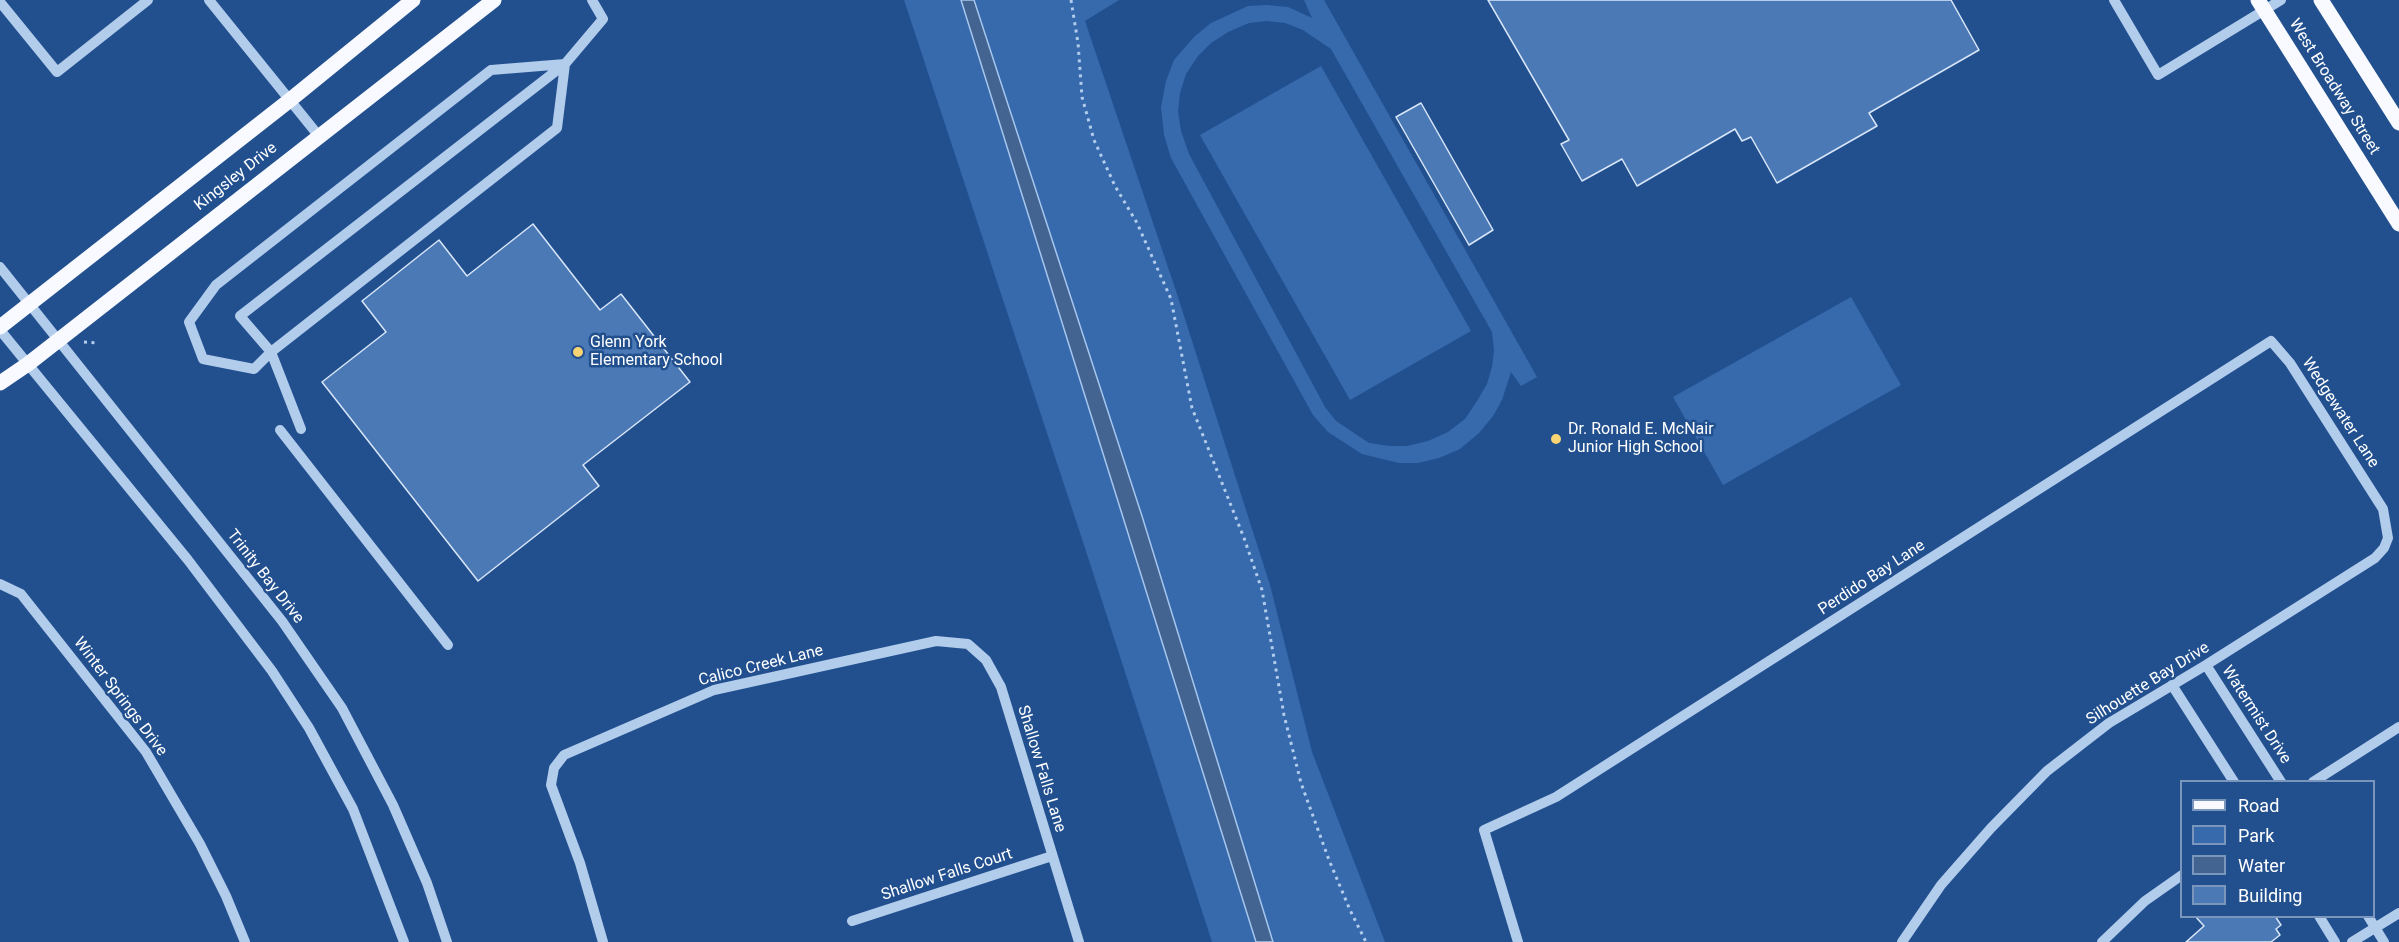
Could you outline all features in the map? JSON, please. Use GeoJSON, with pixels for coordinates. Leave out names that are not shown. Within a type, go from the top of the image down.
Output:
{"type":"FeatureCollection","features":[{"type":"Feature","properties":{"kind":"main road","name":"Kingsley Drive"},"geometry":{"type":"LineString","coordinates":[[0,329],[413,0]]}},
{"type":"Feature","properties":{"kind":"main road","name":"Kingsley Drive"},"geometry":{"type":"LineString","coordinates":[[0,383],[28,364],[318,135],[494,0]]}},
{"type":"Feature","properties":{"kind":"main road"},"geometry":{"type":"LineString","coordinates":[[2321,0],[2399,123]]}},
{"type":"Feature","properties":{"kind":"main road","name":"West Broadway Street"},"geometry":{"type":"LineString","coordinates":[[2261,5],[2399,224]]}},
{"type":"Feature","properties":{"kind":"street"},"geometry":{"type":"LineString","coordinates":[[0,2],[57,72],[148,0]]}},
{"type":"Feature","properties":{"kind":"street"},"geometry":{"type":"LineString","coordinates":[[209,0],[318,135]]}},
{"type":"Feature","properties":{"kind":"street"},"geometry":{"type":"LineString","coordinates":[[301,429],[272,352],[240,316],[565,64],[603,19],[592,0]]}},
{"type":"Feature","properties":{"kind":"street"},"geometry":{"type":"LineString","coordinates":[[2114,0],[2158,75],[2261,5],[2281,0]]}},
{"type":"Feature","properties":{"kind":"street"},"geometry":{"type":"LineString","coordinates":[[565,64],[556,128],[272,352],[254,369],[204,359],[189,322],[216,285],[491,70],[565,64]]}},
{"type":"Feature","properties":{"kind":"street","name":"Trinity Bay Drive"},"geometry":{"type":"LineString","coordinates":[[0,267],[282,621],[342,708],[393,805],[427,883],[447,942]]}},
{"type":"Feature","properties":{"kind":"street"},"geometry":{"type":"LineString","coordinates":[[0,329],[188,560],[272,671],[309,728],[353,809],[404,942]]}},
{"type":"Feature","properties":{"kind":"street","name":"Wedgewater Lane"},"geometry":{"type":"LineString","coordinates":[[2271,341],[2290,363],[2384,508],[2388,538]]}},
{"type":"Feature","properties":{"kind":"street","name":"Perdido Bay Lane"},"geometry":{"type":"LineString","coordinates":[[1518,942],[1484,830],[1556,798],[2271,341]]}},
{"type":"Feature","properties":{"kind":"street"},"geometry":{"type":"LineString","coordinates":[[280,430],[448,645]]}},
{"type":"Feature","properties":{"kind":"street","name":"Silhouette Bay Drive"},"geometry":{"type":"LineString","coordinates":[[1902,942],[1941,885],[1990,828],[2047,771],[2109,723],[2206,665],[2375,558],[2384,549],[2388,538]]}},
{"type":"Feature","properties":{"kind":"street","name":"Winter Springs Drive"},"geometry":{"type":"LineString","coordinates":[[0,584],[21,594],[146,752],[200,844],[226,896],[245,942]]}},
{"type":"Feature","properties":{"kind":"street","name":"Calico Creek Lane"},"geometry":{"type":"LineString","coordinates":[[603,942],[580,863],[551,785],[554,768],[564,755],[714,690],[936,641]]}},
{"type":"Feature","properties":{"kind":"street","name":"Shallow Falls Lane"},"geometry":{"type":"LineString","coordinates":[[936,641],[968,644],[986,660],[1000,687],[1079,942]]}},
{"type":"Feature","properties":{"kind":"street","name":"Watermist Drive"},"geometry":{"type":"LineString","coordinates":[[2206,665],[2280,780]]}},
{"type":"Feature","properties":{"kind":"street"},"geometry":{"type":"LineString","coordinates":[[2172,685],[2233,780]]}},
{"type":"Feature","properties":{"kind":"street"},"geometry":{"type":"LineString","coordinates":[[2316,780],[2399,727]]}},
{"type":"Feature","properties":{"kind":"street","name":"Shallow Falls Court"},"geometry":{"type":"LineString","coordinates":[[852,921],[1052,856]]}},
{"type":"Feature","properties":{"kind":"street"},"geometry":{"type":"LineString","coordinates":[[2102,942],[2145,901],[2180,875]]}},
{"type":"Feature","properties":{"kind":"street"},"geometry":{"type":"LineString","coordinates":[[2352,942],[2399,913]]}},
{"type":"Feature","properties":{"kind":"street"},"geometry":{"type":"LineString","coordinates":[[2320,918],[2335,942]]}},
{"type":"Feature","properties":{"kind":"street"},"geometry":{"type":"LineString","coordinates":[[2369,918],[2384,942]]}},
{"type":"Feature","properties":{"kind":"path"},"geometry":{"type":"LineString","coordinates":[[1071,0],[1078,43],[1082,97],[1094,140],[1115,186],[1137,223],[1171,299],[1192,408],[1244,538],[1262,590],[1284,715],[1301,783],[1329,860],[1366,942]]}},
{"type":"Feature","properties":{"kind":"green space"},"geometry":{"type":"Polygon","coordinates":[[[904,0],[1119,0],[1085,21],[1177,294],[1270,585],[1312,752],[1385,942],[1212,942],[904,0]]]}},
{"type":"Feature","properties":{"kind":"green space"},"geometry":{"type":"Polygon","coordinates":[[[1304,0],[1324,0],[1537,377],[1521,386],[1511,372],[1502,400],[1479,433],[1460,449],[1439,458],[1418,463],[1399,463],[1362,454],[1328,432],[1313,415],[1171,158],[1164,135],[1161,107],[1166,81],[1174,60],[1194,37],[1211,23],[1248,6],[1267,5],[1288,7],[1312,18],[1304,0]],[[1267,21],[1249,23],[1228,32],[1211,43],[1198,56],[1186,74],[1180,93],[1178,111],[1181,131],[1189,154],[1325,407],[1336,421],[1369,443],[1407,446],[1428,441],[1448,432],[1465,419],[1487,384],[1494,351],[1492,332],[1331,49],[1303,30],[1285,23],[1267,21]]]}},
{"type":"Feature","properties":{"kind":"green space"},"geometry":{"type":"Polygon","coordinates":[[[1321,66],[1471,331],[1350,400],[1200,135],[1321,66]]]}},
{"type":"Feature","properties":{"kind":"green space"},"geometry":{"type":"Polygon","coordinates":[[[1851,297],[1901,385],[1723,485],[1673,397],[1851,297]]]}},
{"type":"Feature","properties":{"kind":"water"},"geometry":{"type":"Polygon","coordinates":[[[961,0],[974,0],[1142,516],[1273,942],[1256,942],[961,0]]]}},
{"type":"Feature","properties":{"kind":"building"},"geometry":{"type":"Polygon","coordinates":[[[1488,0],[1951,0],[1979,50],[1869,113],[1877,126],[1777,183],[1751,137],[1742,141],[1735,129],[1637,186],[1622,159],[1582,181],[1561,144],[1569,140],[1488,0]]]}},
{"type":"Feature","properties":{"kind":"building"},"geometry":{"type":"Polygon","coordinates":[[[1421,103],[1493,230],[1469,245],[1396,117],[1421,103]]]}},
{"type":"Feature","properties":{"kind":"building"},"geometry":{"type":"Polygon","coordinates":[[[533,224],[600,310],[621,294],[690,382],[583,465],[599,486],[478,581],[322,382],[386,332],[362,301],[439,240],[467,276],[533,224]]]}},
{"type":"Feature","properties":{"kind":"building"},"geometry":{"type":"Polygon","coordinates":[[[2197,918],[2276,918],[2281,925],[2276,929],[2280,935],[2271,942],[2186,942],[2204,926],[2197,918]]]}},
{"type":"Feature","properties":{"kind":"place","name":"Glenn York Elementary School"},"geometry":{"type":"Point","coordinates":[578,352]}},
{"type":"Feature","properties":{"kind":"place","name":"Dr. Ronald E. McNair Junior High School"},"geometry":{"type":"Point","coordinates":[1556,439]}}]}
